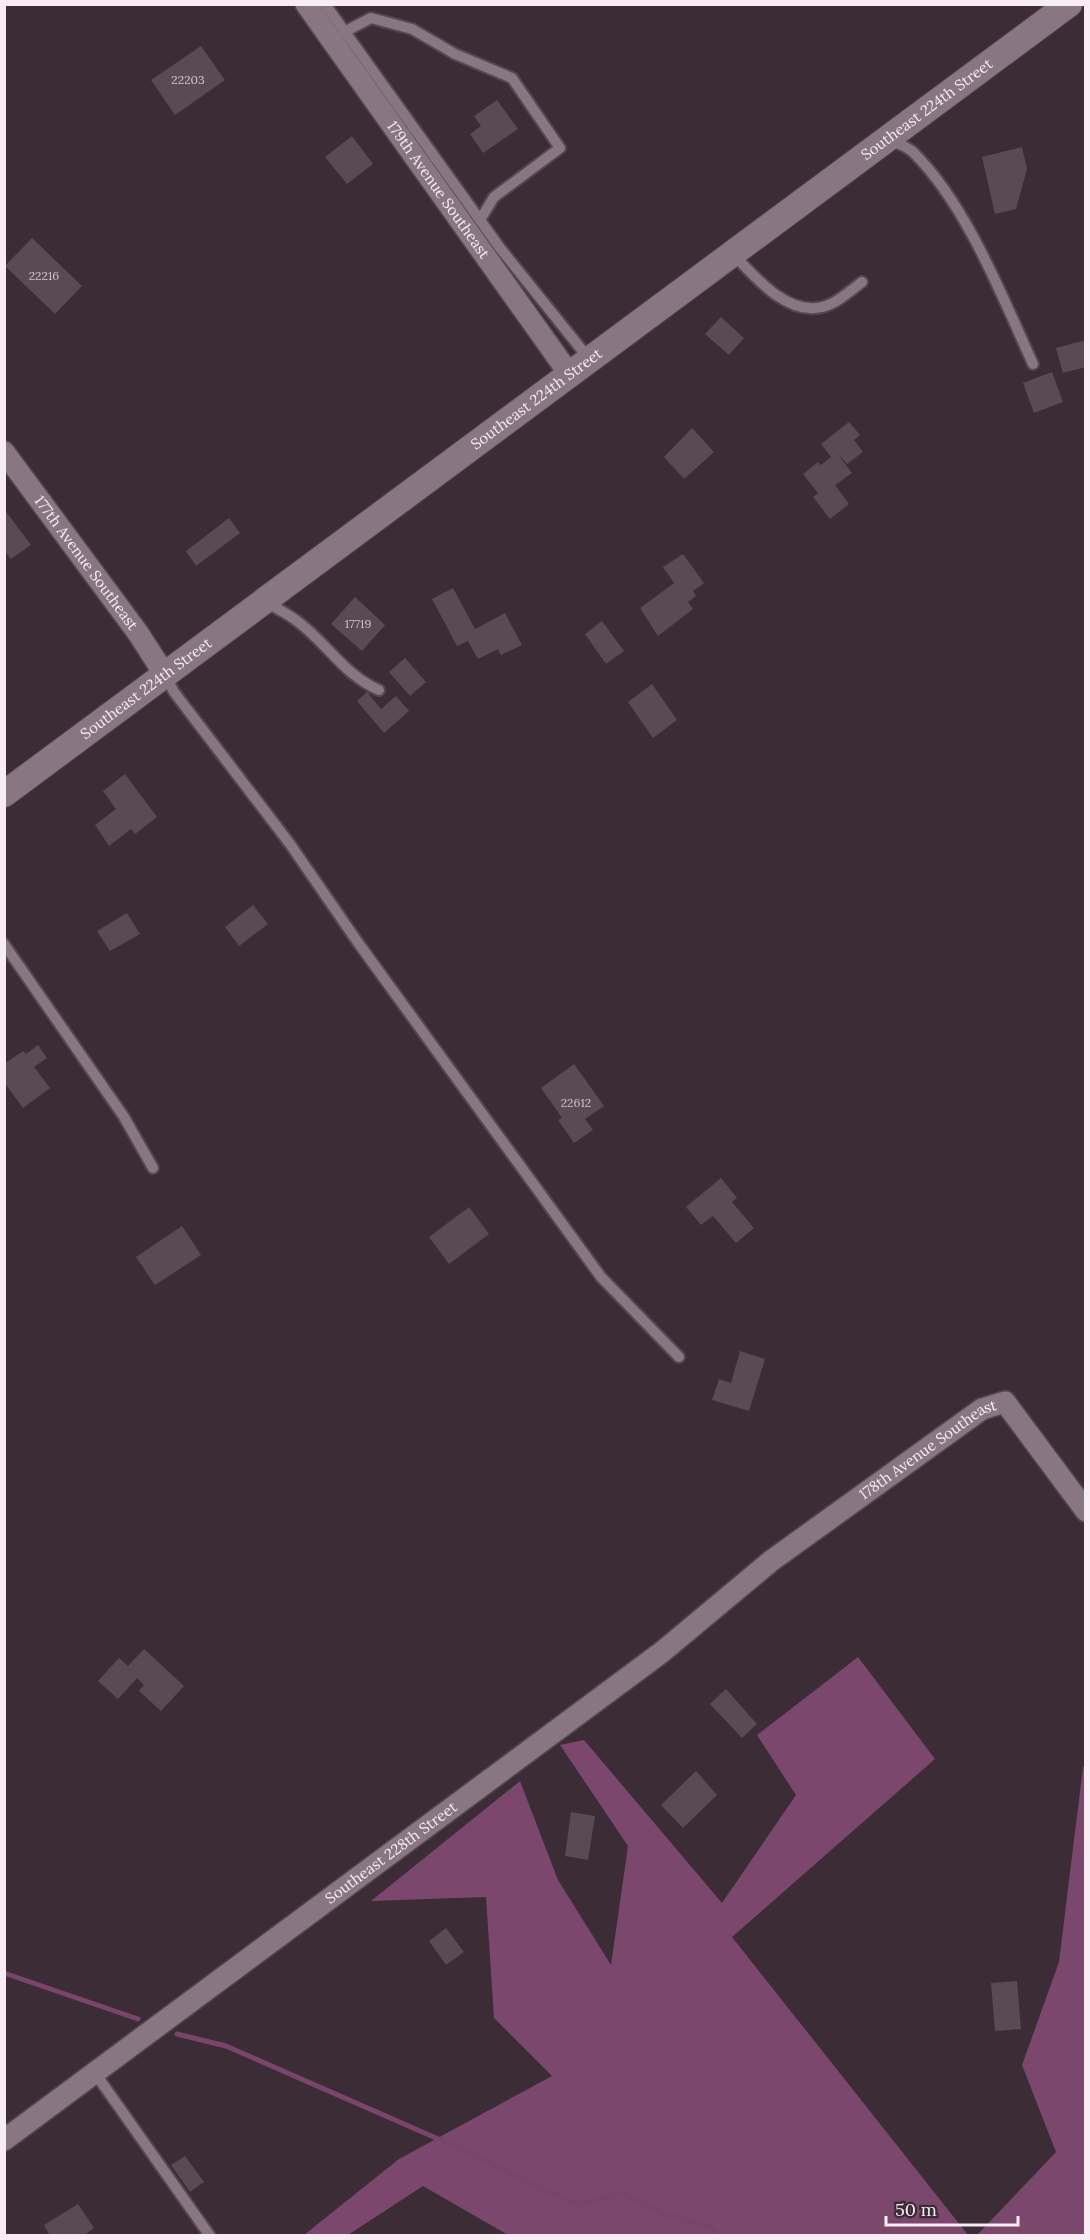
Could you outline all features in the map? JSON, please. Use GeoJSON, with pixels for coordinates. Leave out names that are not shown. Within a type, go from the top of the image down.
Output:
{"type":"FeatureCollection","features":[{"type":"Feature","properties":{"kind":"street","name":"179th Avenue Southeast"},"geometry":{"type":"LineString","coordinates":[[306,4],[580,367]]}},
{"type":"Feature","properties":{"kind":"street","name":"Southeast 224th Street"},"geometry":{"type":"LineString","coordinates":[[4,794],[1069,4]]}},
{"type":"Feature","properties":{"kind":"street","name":"177th Avenue Southeast"},"geometry":{"type":"LineString","coordinates":[[4,452],[138,633],[165,675]]}},
{"type":"Feature","properties":{"kind":"street","name":"178th Avenue Southeast"},"geometry":{"type":"LineString","coordinates":[[771,1561],[982,1409],[1005,1402],[1086,1511]]}},
{"type":"Feature","properties":{"kind":"street","name":"Southeast 228th Street"},"geometry":{"type":"LineString","coordinates":[[4,2140],[662,1652],[771,1561]]}},
{"type":"Feature","properties":{"kind":"lane"},"geometry":{"type":"LineString","coordinates":[[325,4],[480,220],[580,367]]}},
{"type":"Feature","properties":{"kind":"lane"},"geometry":{"type":"LineString","coordinates":[[344,32],[371,18],[411,29],[455,54],[512,78],[560,148],[494,197],[480,220]]}},
{"type":"Feature","properties":{"kind":"lane"},"geometry":{"type":"LineString","coordinates":[[888,139],[911,150],[943,188],[978,249],[1033,364]]}},
{"type":"Feature","properties":{"kind":"lane"},"geometry":{"type":"LineString","coordinates":[[733,254],[762,284],[802,308],[822,308],[862,282]]}},
{"type":"Feature","properties":{"kind":"lane"},"geometry":{"type":"LineString","coordinates":[[264,601],[298,621],[340,665],[367,685],[379,690]]}},
{"type":"Feature","properties":{"kind":"lane"},"geometry":{"type":"LineString","coordinates":[[165,675],[174,692],[291,844],[359,945],[601,1277],[679,1357]]}},
{"type":"Feature","properties":{"kind":"lane"},"geometry":{"type":"LineString","coordinates":[[4,944],[124,1117],[153,1168]]}},
{"type":"Feature","properties":{"kind":"lane"},"geometry":{"type":"LineString","coordinates":[[94,2073],[208,2235]]}},
{"type":"Feature","properties":{"kind":"shaded area"},"geometry":{"type":"Polygon","coordinates":[[[858,1657],[935,1759],[732,1937],[968,2235],[508,2235],[423,2186],[348,2235],[304,2235],[399,2159],[552,2076],[494,2018],[486,1897],[371,1901],[520,1781],[558,1880],[611,1965],[628,1846],[560,1745],[584,1740],[722,1903],[796,1795],[757,1735],[858,1657]]]}},
{"type":"Feature","properties":{"kind":"shaded area"},"geometry":{"type":"Polygon","coordinates":[[[1085,1766],[1085,2235],[977,2235],[1056,2152],[1022,2065],[1059,1962],[1083,1767],[1085,1766]]]}},
{"type":"Feature","properties":{"kind":"building"},"geometry":{"type":"Polygon","coordinates":[[[201,46],[225,80],[175,115],[151,80],[201,46]]]}},
{"type":"Feature","properties":{"kind":"building"},"geometry":{"type":"Polygon","coordinates":[[[497,100],[518,129],[483,153],[470,134],[481,126],[474,116],[497,100]]]}},
{"type":"Feature","properties":{"kind":"building"},"geometry":{"type":"Polygon","coordinates":[[[352,136],[373,164],[347,184],[325,157],[352,136]]]}},
{"type":"Feature","properties":{"kind":"building"},"geometry":{"type":"Polygon","coordinates":[[[1022,147],[1027,169],[1016,209],[995,214],[982,157],[1022,147]]]}},
{"type":"Feature","properties":{"kind":"building"},"geometry":{"type":"Polygon","coordinates":[[[32,238],[82,286],[55,314],[5,266],[32,238]]]}},
{"type":"Feature","properties":{"kind":"building"},"geometry":{"type":"Polygon","coordinates":[[[721,317],[744,338],[729,355],[705,334],[721,317]]]}},
{"type":"Feature","properties":{"kind":"building"},"geometry":{"type":"Polygon","coordinates":[[[1086,340],[1086,367],[1063,373],[1056,348],[1086,340]]]}},
{"type":"Feature","properties":{"kind":"building"},"geometry":{"type":"Polygon","coordinates":[[[1052,372],[1063,402],[1034,413],[1023,383],[1052,372]]]}},
{"type":"Feature","properties":{"kind":"building"},"geometry":{"type":"Polygon","coordinates":[[[849,422],[860,435],[854,440],[863,452],[847,464],[837,453],[852,473],[835,485],[849,504],[830,519],[813,497],[818,493],[803,474],[818,462],[821,465],[831,457],[821,444],[849,422]]]}},
{"type":"Feature","properties":{"kind":"building"},"geometry":{"type":"Polygon","coordinates":[[[692,428],[714,452],[684,479],[664,457],[692,428]]]}},
{"type":"Feature","properties":{"kind":"building"},"geometry":{"type":"Polygon","coordinates":[[[4,509],[31,545],[11,559],[4,550],[4,509]]]}},
{"type":"Feature","properties":{"kind":"building"},"geometry":{"type":"Polygon","coordinates":[[[229,518],[240,533],[196,566],[186,551],[229,518]]]}},
{"type":"Feature","properties":{"kind":"building"},"geometry":{"type":"Polygon","coordinates":[[[683,554],[704,583],[693,591],[696,596],[688,602],[693,609],[658,636],[640,608],[674,583],[663,567],[683,554]]]}},
{"type":"Feature","properties":{"kind":"building"},"geometry":{"type":"Polygon","coordinates":[[[453,588],[475,629],[505,613],[522,645],[501,655],[498,649],[478,659],[468,641],[457,646],[432,599],[453,588]]]}},
{"type":"Feature","properties":{"kind":"building"},"geometry":{"type":"Polygon","coordinates":[[[355,597],[385,625],[362,651],[331,624],[355,597]]]}},
{"type":"Feature","properties":{"kind":"building"},"geometry":{"type":"Polygon","coordinates":[[[602,621],[624,651],[606,664],[585,634],[602,621]]]}},
{"type":"Feature","properties":{"kind":"building"},"geometry":{"type":"Polygon","coordinates":[[[405,658],[426,682],[410,696],[389,672],[405,658]]]}},
{"type":"Feature","properties":{"kind":"building"},"geometry":{"type":"Polygon","coordinates":[[[652,684],[677,720],[653,738],[628,702],[652,684]]]}},
{"type":"Feature","properties":{"kind":"building"},"geometry":{"type":"Polygon","coordinates":[[[367,692],[381,709],[396,696],[409,711],[384,733],[357,701],[367,692]]]}},
{"type":"Feature","properties":{"kind":"building"},"geometry":{"type":"Polygon","coordinates":[[[125,774],[157,817],[135,834],[131,829],[109,846],[95,825],[116,809],[103,791],[125,774]]]}},
{"type":"Feature","properties":{"kind":"building"},"geometry":{"type":"Polygon","coordinates":[[[253,905],[268,924],[239,946],[225,927],[253,905]]]}},
{"type":"Feature","properties":{"kind":"building"},"geometry":{"type":"Polygon","coordinates":[[[127,913],[140,934],[110,951],[97,931],[127,913]]]}},
{"type":"Feature","properties":{"kind":"building"},"geometry":{"type":"Polygon","coordinates":[[[38,1045],[47,1058],[34,1067],[50,1088],[23,1108],[4,1082],[4,1064],[23,1051],[26,1054],[38,1045]]]}},
{"type":"Feature","properties":{"kind":"building"},"geometry":{"type":"Polygon","coordinates":[[[574,1064],[604,1106],[585,1119],[593,1130],[574,1143],[558,1120],[562,1118],[541,1088],[574,1064]]]}},
{"type":"Feature","properties":{"kind":"building"},"geometry":{"type":"Polygon","coordinates":[[[721,1178],[737,1198],[732,1202],[754,1228],[736,1243],[713,1216],[701,1225],[686,1207],[721,1178]]]}},
{"type":"Feature","properties":{"kind":"building"},"geometry":{"type":"Polygon","coordinates":[[[469,1207],[489,1234],[449,1264],[429,1237],[469,1207]]]}},
{"type":"Feature","properties":{"kind":"building"},"geometry":{"type":"Polygon","coordinates":[[[182,1226],[201,1255],[155,1285],[136,1257],[182,1226]]]}},
{"type":"Feature","properties":{"kind":"building"},"geometry":{"type":"Polygon","coordinates":[[[740,1351],[765,1359],[749,1411],[712,1400],[719,1379],[731,1383],[740,1351]]]}},
{"type":"Feature","properties":{"kind":"building"},"geometry":{"type":"Polygon","coordinates":[[[144,1649],[184,1686],[161,1711],[139,1691],[144,1685],[137,1678],[118,1699],[98,1681],[119,1658],[128,1666],[144,1649]]]}},
{"type":"Feature","properties":{"kind":"building"},"geometry":{"type":"Polygon","coordinates":[[[726,1689],[757,1724],[742,1738],[710,1704],[726,1689]]]}},
{"type":"Feature","properties":{"kind":"building"},"geometry":{"type":"Polygon","coordinates":[[[696,1771],[717,1795],[683,1828],[661,1805],[696,1771]]]}},
{"type":"Feature","properties":{"kind":"building"},"geometry":{"type":"Polygon","coordinates":[[[571,1812],[595,1816],[588,1860],[565,1856],[571,1812]]]}},
{"type":"Feature","properties":{"kind":"building"},"geometry":{"type":"Polygon","coordinates":[[[446,1928],[464,1952],[446,1965],[429,1941],[446,1928]]]}},
{"type":"Feature","properties":{"kind":"building"},"geometry":{"type":"Polygon","coordinates":[[[1017,1981],[1021,2029],[995,2031],[991,1983],[1017,1981]]]}},
{"type":"Feature","properties":{"kind":"building"},"geometry":{"type":"Polygon","coordinates":[[[185,2156],[204,2182],[190,2192],[171,2165],[185,2156]]]}},
{"type":"Feature","properties":{"kind":"building"},"geometry":{"type":"Polygon","coordinates":[[[78,2204],[94,2228],[83,2236],[50,2236],[44,2225],[78,2204]]]}},
{"type":"Feature","properties":{"kind":"waterway"},"geometry":{"type":"LineString","coordinates":[[4,1973],[138,2019]]}},
{"type":"Feature","properties":{"kind":"waterway"},"geometry":{"type":"LineString","coordinates":[[177,2034],[226,2046],[452,2145],[578,2205],[621,2193],[662,2213],[709,2226],[719,2236]]}}]}
